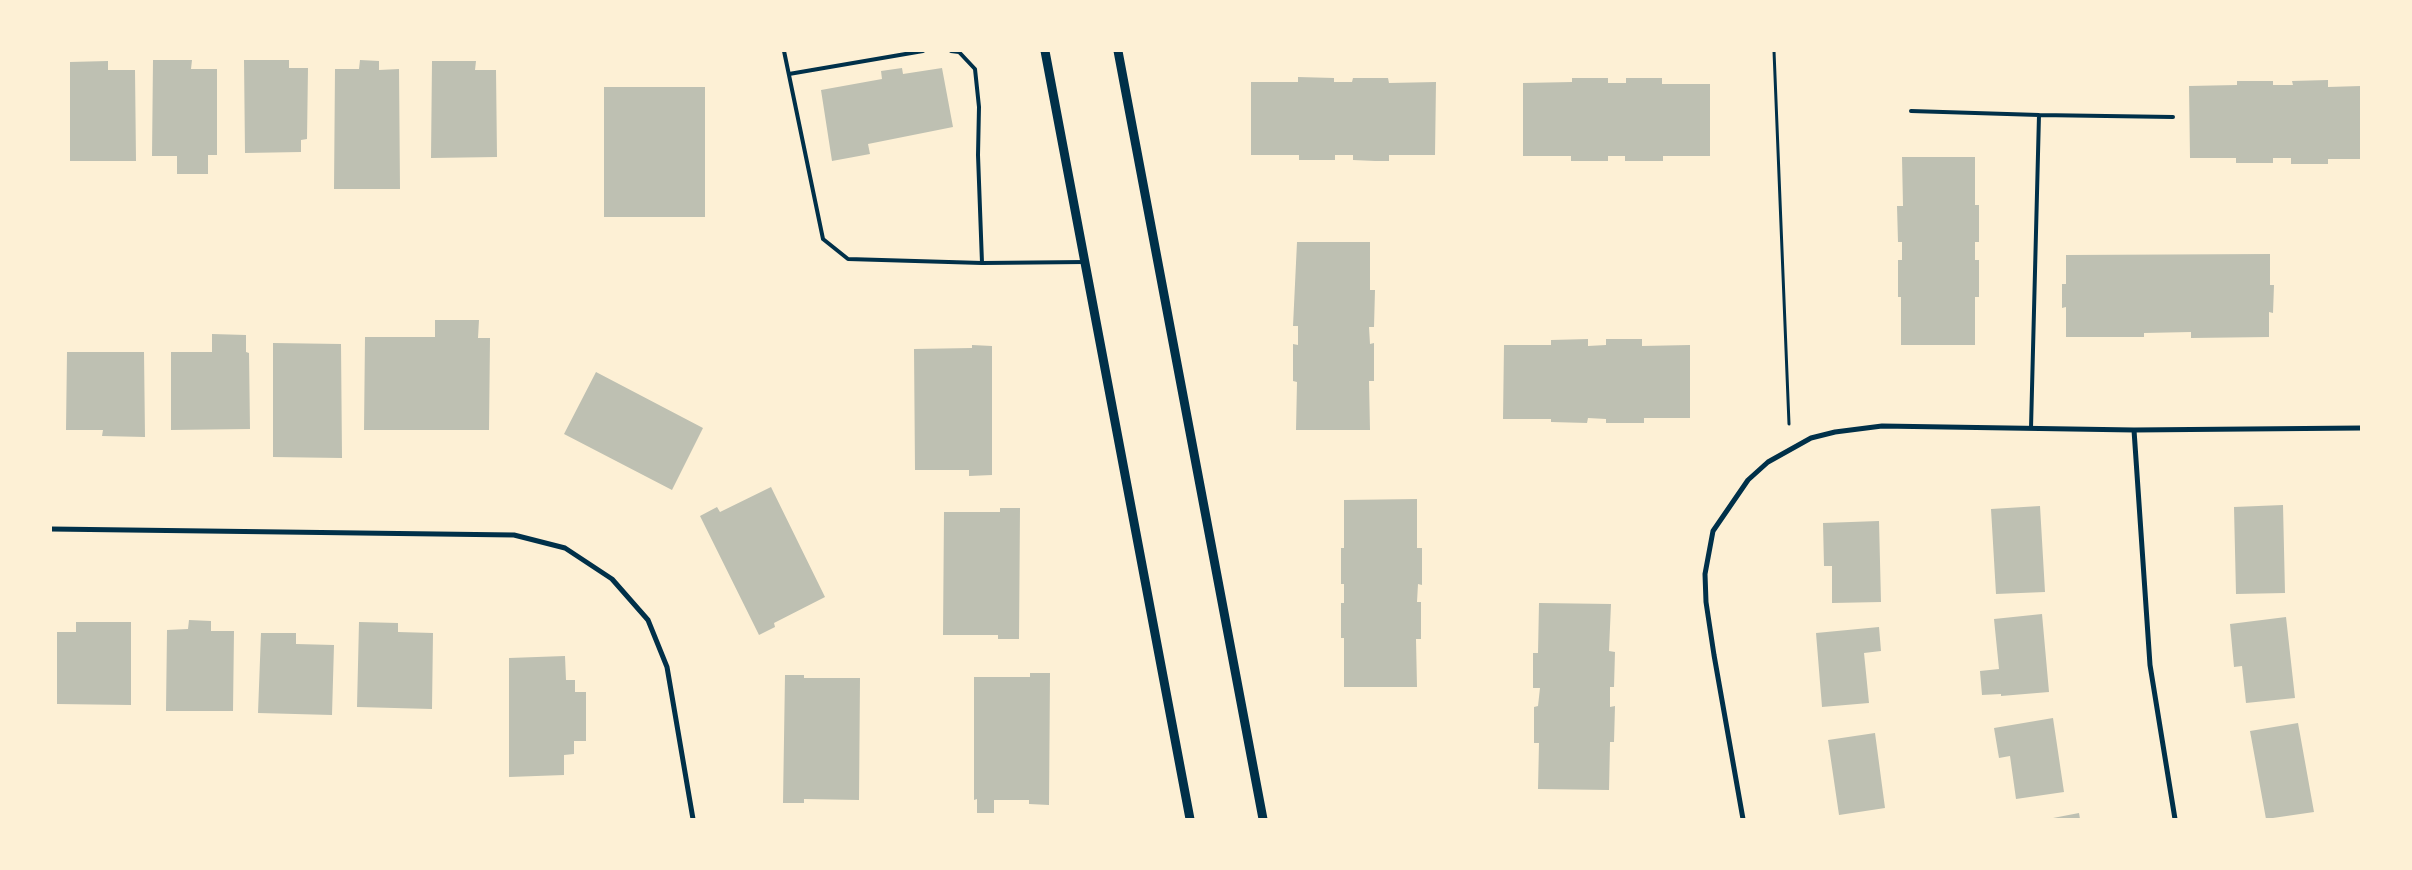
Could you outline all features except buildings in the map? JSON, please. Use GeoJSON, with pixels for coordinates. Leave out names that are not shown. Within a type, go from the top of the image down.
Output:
{"type":"FeatureCollection","features":[{"type":"Feature","properties":{"kind":"street"},"geometry":{"type":"LineString","coordinates":[[1045,51],[1190,819]]}},
{"type":"Feature","properties":{"kind":"street"},"geometry":{"type":"LineString","coordinates":[[1118,51],[1262,819]]}},
{"type":"Feature","properties":{"kind":"street"},"geometry":{"type":"LineString","coordinates":[[1743,819],[1712,647],[1706,602],[1705,574],[1713,531],[1748,480],[1768,462],[1811,438],[1835,432],[1882,426],[2134,430],[2361,428]]}},
{"type":"Feature","properties":{"kind":"street"},"geometry":{"type":"LineString","coordinates":[[2134,430],[2150,665],[2175,819]]}},
{"type":"Feature","properties":{"kind":"street"},"geometry":{"type":"LineString","coordinates":[[51,529],[514,535],[565,548],[612,579],[648,620],[667,667],[694,819]]}},
{"type":"Feature","properties":{"kind":"lane"},"geometry":{"type":"LineString","coordinates":[[784,51],[823,239],[848,259],[982,264],[1085,262]]}},
{"type":"Feature","properties":{"kind":"lane"},"geometry":{"type":"LineString","coordinates":[[789,74],[923,51]]}},
{"type":"Feature","properties":{"kind":"lane"},"geometry":{"type":"LineString","coordinates":[[951,51],[959,52],[975,69],[980,107],[978,155],[982,264]]}},
{"type":"Feature","properties":{"kind":"lane"},"geometry":{"type":"LineString","coordinates":[[1911,111],[2173,117]]}},
{"type":"Feature","properties":{"kind":"lane"},"geometry":{"type":"LineString","coordinates":[[2031,428],[2039,115]]}},
{"type":"Feature","properties":{"kind":"path"},"geometry":{"type":"LineString","coordinates":[[1774,51],[1790,450]]}}]}
